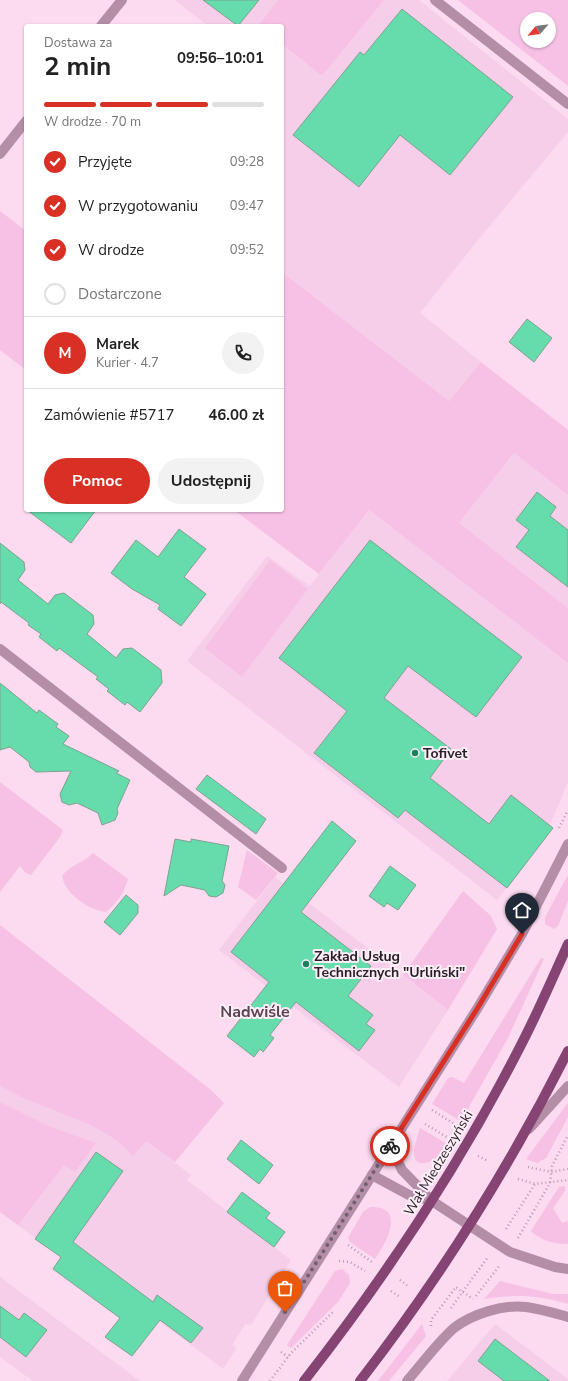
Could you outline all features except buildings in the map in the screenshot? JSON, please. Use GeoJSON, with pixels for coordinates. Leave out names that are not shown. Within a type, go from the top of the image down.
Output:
{"type":"FeatureCollection","features":[{"type":"Feature","properties":{"kind":"main road","name":"Wał Miedzeszyński"},"geometry":{"type":"LineString","coordinates":[[304,1381],[378,1282],[432,1201],[464,1148],[522,1043],[568,944]]}},
{"type":"Feature","properties":{"kind":"main road"},"geometry":{"type":"LineString","coordinates":[[360,1381],[414,1307],[470,1224],[525,1133],[568,1051]]}},
{"type":"Feature","properties":{"kind":"street"},"geometry":{"type":"LineString","coordinates":[[103,24],[122,0]]}},
{"type":"Feature","properties":{"kind":"street"},"geometry":{"type":"LineString","coordinates":[[435,0],[568,104]]}},
{"type":"Feature","properties":{"kind":"street"},"geometry":{"type":"LineString","coordinates":[[0,154],[24,124]]}},
{"type":"Feature","properties":{"kind":"street"},"geometry":{"type":"LineString","coordinates":[[0,649],[282,868]]}},
{"type":"Feature","properties":{"kind":"street"},"geometry":{"type":"LineString","coordinates":[[242,1381],[513,949],[548,885],[568,844]]}},
{"type":"Feature","properties":{"kind":"street"},"geometry":{"type":"LineString","coordinates":[[525,1133],[568,1086]]}},
{"type":"Feature","properties":{"kind":"street"},"geometry":{"type":"LineString","coordinates":[[390,1145],[402,1170],[432,1201],[470,1224],[510,1252],[555,1267],[568,1269]]}},
{"type":"Feature","properties":{"kind":"street"},"geometry":{"type":"LineString","coordinates":[[372,1175],[409,1195],[432,1201]]}},
{"type":"Feature","properties":{"kind":"street"},"geometry":{"type":"LineString","coordinates":[[407,1381],[452,1331],[480,1315],[508,1308],[524,1307],[540,1309],[568,1317]]}},
{"type":"Feature","properties":{"kind":"path"},"geometry":{"type":"LineString","coordinates":[[410,1115],[519,1179],[535,1184]]}},
{"type":"Feature","properties":{"kind":"path"},"geometry":{"type":"LineString","coordinates":[[525,1226],[550,1183],[552,1166],[568,1135]]}},
{"type":"Feature","properties":{"kind":"path"},"geometry":{"type":"LineString","coordinates":[[528,1167],[551,1172],[568,1169]]}},
{"type":"Feature","properties":{"kind":"path"},"geometry":{"type":"LineString","coordinates":[[360,1277],[364,1271],[431,1320],[456,1287],[474,1299],[491,1276]]}},
{"type":"Feature","properties":{"kind":"path"},"geometry":{"type":"LineString","coordinates":[[270,1381],[288,1357],[336,1308]]}},
{"type":"Feature","properties":{"kind":"path"},"geometry":{"type":"LineString","coordinates":[[278,1350],[288,1357]]}},
{"type":"Feature","properties":{"kind":"shaded area"},"geometry":{"type":"Polygon","coordinates":[[[175,0],[278,0],[260,24],[205,24],[175,0]]]}},
{"type":"Feature","properties":{"kind":"shaded area"},"geometry":{"type":"Polygon","coordinates":[[[278,0],[384,0],[322,76],[284,46],[284,24],[260,24],[278,0]]]}},
{"type":"Feature","properties":{"kind":"shaded area"},"geometry":{"type":"Polygon","coordinates":[[[384,0],[419,0],[568,119],[568,132],[482,235],[420,313],[481,362],[449,401],[284,274],[284,46],[322,76],[384,0]]]}},
{"type":"Feature","properties":{"kind":"shaded area"},"geometry":{"type":"Polygon","coordinates":[[[458,0],[568,0],[568,86],[458,0]]]}},
{"type":"Feature","properties":{"kind":"shaded area"},"geometry":{"type":"Polygon","coordinates":[[[0,211],[24,229],[24,368],[0,350],[0,211]]]}},
{"type":"Feature","properties":{"kind":"shaded area"},"geometry":{"type":"Polygon","coordinates":[[[284,274],[449,401],[481,362],[568,430],[568,495],[514,453],[459,523],[568,608],[568,663],[369,510],[319,574],[237,512],[284,512],[284,274]]]}},
{"type":"Feature","properties":{"kind":"shaded area"},"geometry":{"type":"Polygon","coordinates":[[[514,453],[568,495],[568,608],[459,523],[514,453]]]}},
{"type":"Feature","properties":{"kind":"shaded area"},"geometry":{"type":"Polygon","coordinates":[[[369,510],[568,663],[568,782],[550,825],[553,828],[497,900],[187,661],[267,556],[310,586],[369,510]]]}},
{"type":"Feature","properties":{"kind":"shaded area"},"geometry":{"type":"Polygon","coordinates":[[[270,560],[308,589],[242,677],[205,648],[270,560]]]}},
{"type":"Feature","properties":{"kind":"shaded area"},"geometry":{"type":"Polygon","coordinates":[[[0,782],[63,830],[60,837],[31,875],[26,873],[20,866],[0,892],[0,782]]]}},
{"type":"Feature","properties":{"kind":"shaded area"},"geometry":{"type":"Polygon","coordinates":[[[247,850],[278,873],[256,900],[238,887],[247,850]]]}},
{"type":"Feature","properties":{"kind":"shaded area"},"geometry":{"type":"Polygon","coordinates":[[[93,853],[128,879],[120,897],[106,912],[92,908],[79,900],[68,889],[62,876],[69,869],[93,853]]]}},
{"type":"Feature","properties":{"kind":"shaded area"},"geometry":{"type":"Polygon","coordinates":[[[568,875],[568,901],[558,926],[554,929],[545,924],[545,917],[568,875]]]}},
{"type":"Feature","properties":{"kind":"shaded area"},"geometry":{"type":"Polygon","coordinates":[[[275,877],[448,1010],[399,1087],[219,950],[275,877]]]}},
{"type":"Feature","properties":{"kind":"shaded area"},"geometry":{"type":"Polygon","coordinates":[[[463,891],[491,916],[497,929],[448,1010],[403,975],[463,891]]]}},
{"type":"Feature","properties":{"kind":"shaded area"},"geometry":{"type":"Polygon","coordinates":[[[0,925],[211,1090],[224,1103],[175,1162],[146,1141],[133,1156],[117,1141],[91,1125],[29,1100],[0,1085],[0,925]]]}},
{"type":"Feature","properties":{"kind":"shaded area"},"geometry":{"type":"Polygon","coordinates":[[[541,958],[544,959],[508,1038],[461,1121],[432,1104],[448,1078],[452,1077],[464,1083],[541,958]]]}},
{"type":"Feature","properties":{"kind":"shaded area"},"geometry":{"type":"Polygon","coordinates":[[[0,1028],[191,1175],[187,1180],[291,1260],[251,1325],[245,1324],[233,1344],[236,1349],[223,1369],[87,1267],[61,1257],[0,1212],[0,1028]]]}},
{"type":"Feature","properties":{"kind":"shaded area"},"geometry":{"type":"Polygon","coordinates":[[[0,1102],[51,1127],[96,1143],[75,1172],[64,1165],[18,1225],[0,1212],[0,1102]]]}},
{"type":"Feature","properties":{"kind":"shaded area"},"geometry":{"type":"Polygon","coordinates":[[[568,1103],[568,1117],[546,1158],[537,1163],[526,1159],[568,1103]]]}},
{"type":"Feature","properties":{"kind":"shaded area"},"geometry":{"type":"Polygon","coordinates":[[[420,1128],[447,1144],[439,1155],[427,1163],[419,1163],[415,1158],[414,1153],[420,1128]]]}},
{"type":"Feature","properties":{"kind":"shaded area"},"geometry":{"type":"Polygon","coordinates":[[[565,1186],[565,1191],[553,1208],[562,1223],[568,1221],[568,1244],[548,1241],[531,1231],[559,1187],[565,1186]]]}},
{"type":"Feature","properties":{"kind":"shaded area"},"geometry":{"type":"Polygon","coordinates":[[[370,1207],[381,1208],[388,1212],[391,1219],[388,1235],[375,1259],[350,1242],[348,1238],[363,1212],[370,1207]]]}},
{"type":"Feature","properties":{"kind":"shaded area"},"geometry":{"type":"Polygon","coordinates":[[[342,1269],[349,1275],[350,1283],[338,1302],[291,1348],[287,1345],[335,1271],[342,1269]]]}},
{"type":"Feature","properties":{"kind":"shaded area"},"geometry":{"type":"Polygon","coordinates":[[[0,1277],[140,1381],[33,1381],[0,1357],[0,1277]]]}},
{"type":"Feature","properties":{"kind":"shaded area"},"geometry":{"type":"Polygon","coordinates":[[[500,1281],[553,1294],[568,1294],[568,1304],[526,1296],[505,1296],[484,1299],[500,1281]]]}},
{"type":"Feature","properties":{"kind":"shaded area"},"geometry":{"type":"Polygon","coordinates":[[[422,1324],[426,1336],[389,1381],[378,1381],[422,1324]]]}},
{"type":"Feature","properties":{"kind":"shaded area"},"geometry":{"type":"Polygon","coordinates":[[[495,1324],[568,1379],[568,1381],[447,1381],[495,1324]]]}},
{"type":"Feature","properties":{"kind":"way so far"},"geometry":{"type":"LineString","coordinates":[[285,1312],[390,1146]]}},
{"type":"Feature","properties":{"kind":"place","name":"Tofivet"},"geometry":{"type":"Point","coordinates":[415,753]}},
{"type":"Feature","properties":{"kind":"place","name":"Zakład Usług Technicznych \"Urliński\""},"geometry":{"type":"Point","coordinates":[306,964]}},
{"type":"Feature","properties":{"kind":"district","name":"Nadwiśle"},"geometry":{"type":"Point","coordinates":[255,1011]}},
{"type":"Feature","properties":{"kind":"route"},"geometry":{"type":"LineString","coordinates":[[390,1146],[477,1009],[522,934]]}}]}
